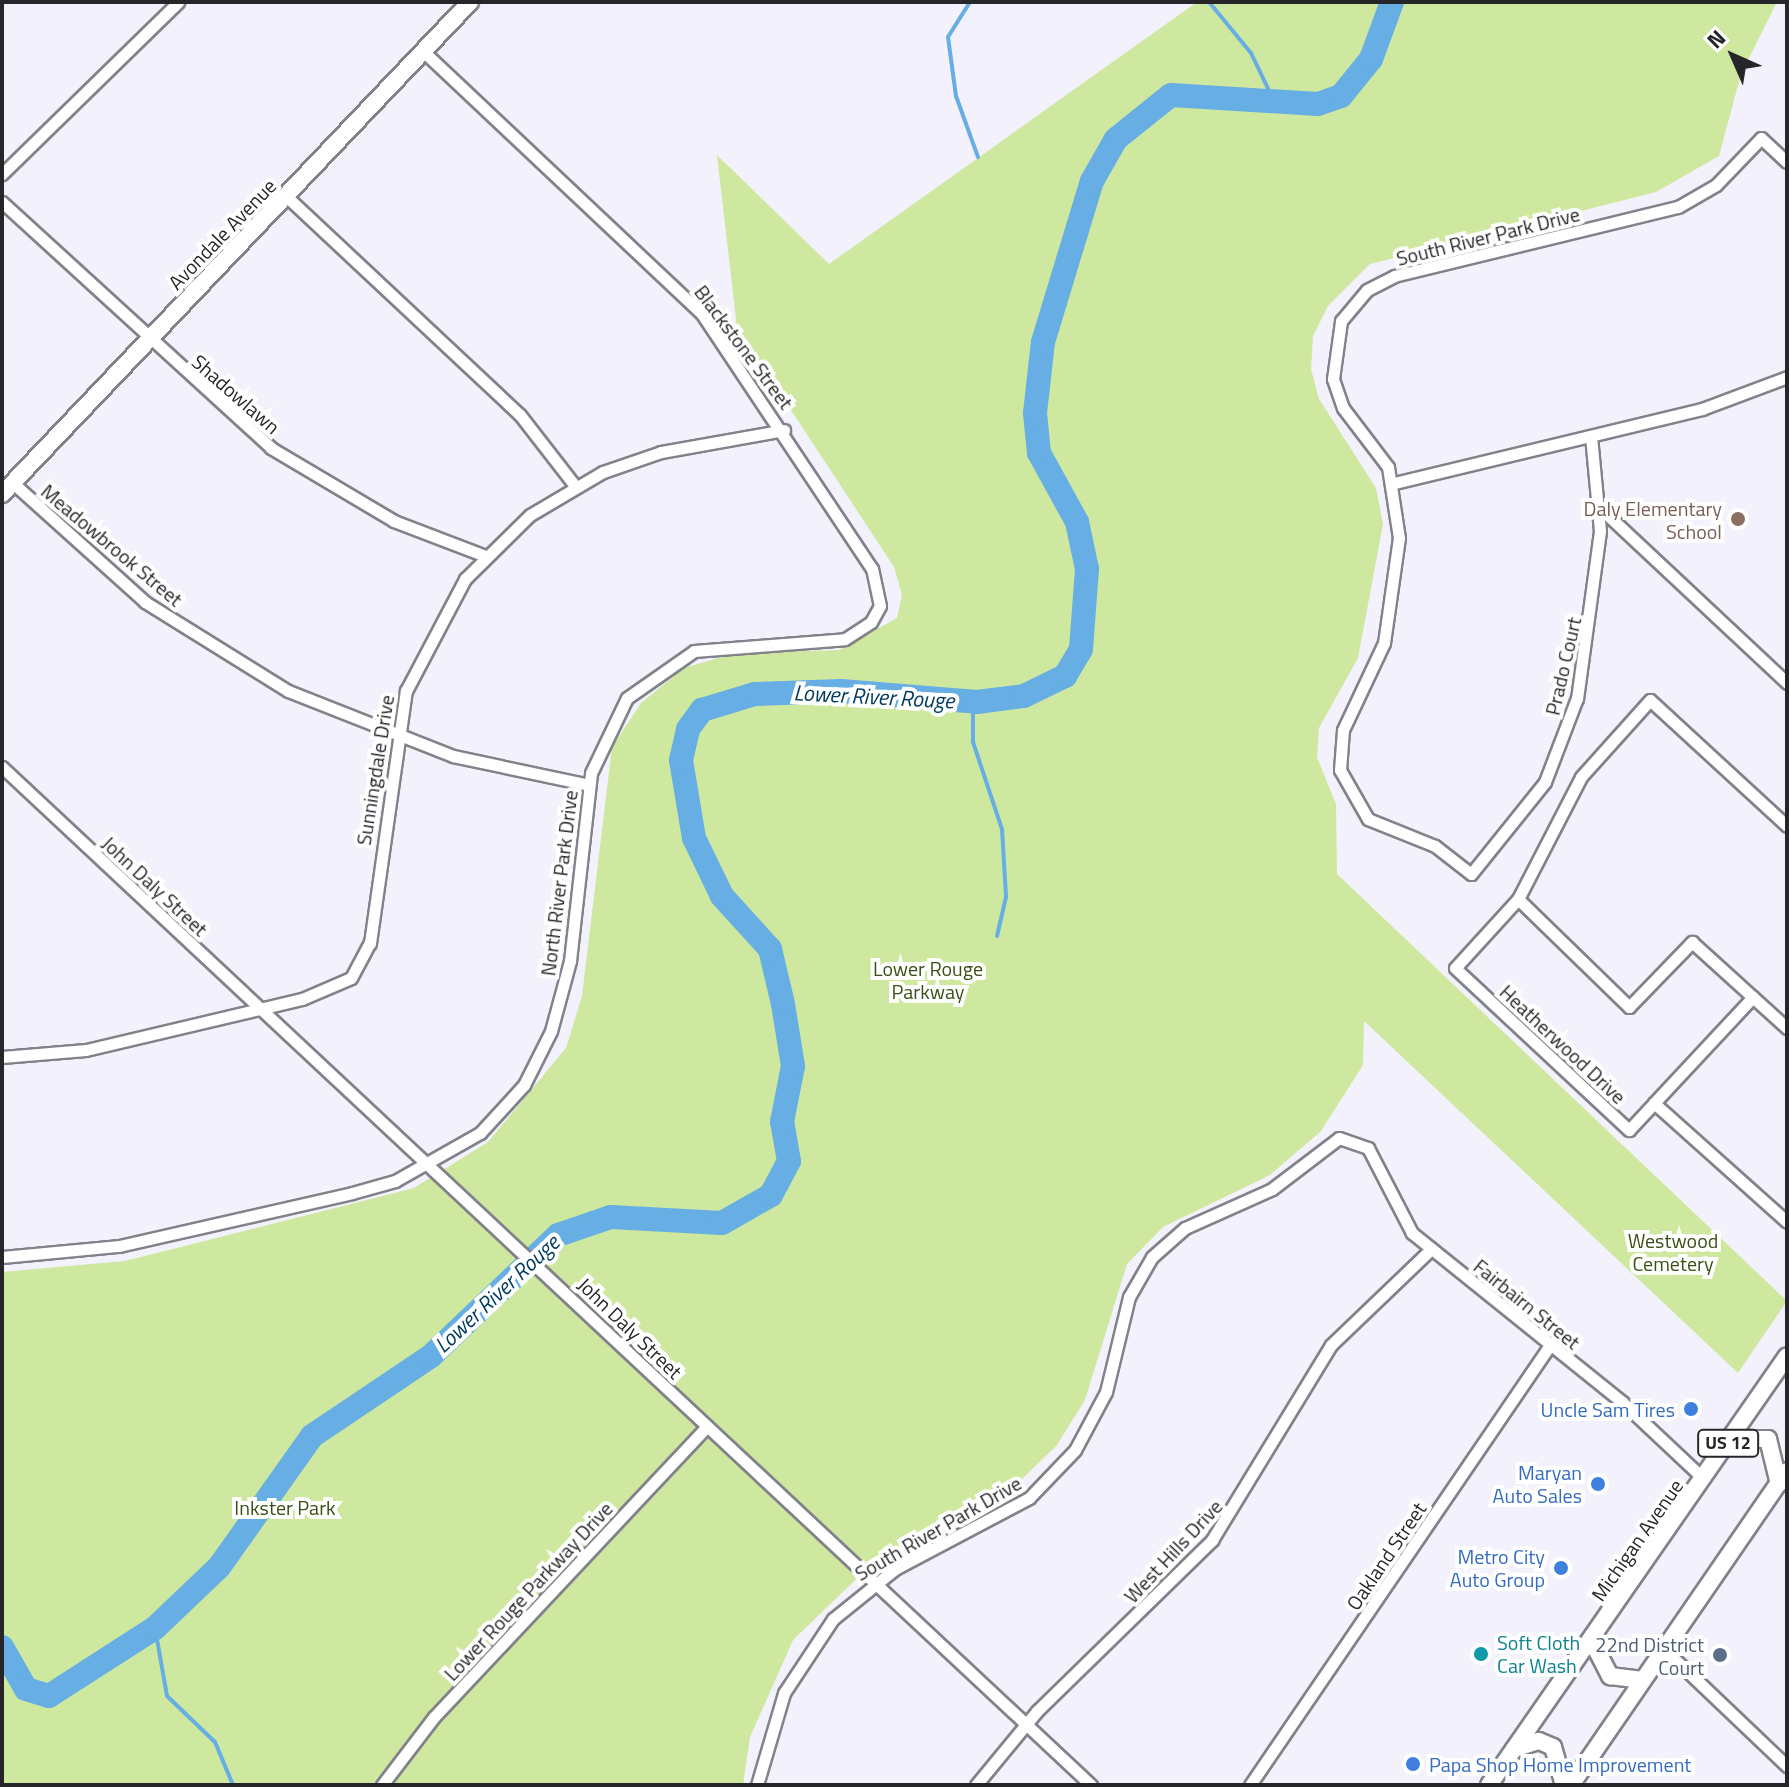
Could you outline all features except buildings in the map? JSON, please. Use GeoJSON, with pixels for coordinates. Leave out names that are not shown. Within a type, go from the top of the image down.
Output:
{"type":"FeatureCollection","features":[{"type":"Feature","properties":{"kind":"main road","name":"Avondale Avenue"},"geometry":{"type":"LineString","coordinates":[[7,489],[470,2]]}},
{"type":"Feature","properties":{"kind":"main road","name":"Michigan Avenue"},"geometry":{"type":"LineString","coordinates":[[1489,1785],[1787,1356]]}},
{"type":"Feature","properties":{"kind":"main road"},"geometry":{"type":"LineString","coordinates":[[1571,1785],[1783,1478],[1768,1439],[1730,1439]]}},
{"type":"Feature","properties":{"kind":"main road"},"geometry":{"type":"LineString","coordinates":[[1591,1639],[1610,1676],[1643,1680]]}},
{"type":"Feature","properties":{"kind":"main road"},"geometry":{"type":"LineString","coordinates":[[1513,1750],[1539,1741],[1553,1747],[1564,1785]]}},
{"type":"Feature","properties":{"kind":"street"},"geometry":{"type":"LineString","coordinates":[[2,174],[178,2]]}},
{"type":"Feature","properties":{"kind":"street","name":"Blackstone Street"},"geometry":{"type":"LineString","coordinates":[[423,51],[680,291],[784,430],[878,579],[876,615],[850,637]]}},
{"type":"Feature","properties":{"kind":"street","name":"South River Park Drive"},"geometry":{"type":"LineString","coordinates":[[1471,874],[1435,846],[1368,819],[1340,770],[1343,730],[1375,670],[1390,616],[1399,538],[1394,483],[1333,379],[1337,331],[1359,297],[1394,276],[1678,207],[1716,185],[1761,138],[1787,162]]}},
{"type":"Feature","properties":{"kind":"street"},"geometry":{"type":"LineString","coordinates":[[286,196],[520,415],[575,486]]}},
{"type":"Feature","properties":{"kind":"street","name":"Shadowlawn"},"geometry":{"type":"LineString","coordinates":[[2,202],[238,422],[308,474],[394,521],[485,556]]}},
{"type":"Feature","properties":{"kind":"street"},"geometry":{"type":"LineString","coordinates":[[1394,483],[1702,409],[1787,377]]}},
{"type":"Feature","properties":{"kind":"street","name":"Sunningdale Drive"},"geometry":{"type":"LineString","coordinates":[[2,1057],[86,1050],[335,989],[364,961],[396,736],[426,642],[485,556],[575,486],[661,452],[784,430]]}},
{"type":"Feature","properties":{"kind":"street","name":"Prado Court"},"geometry":{"type":"LineString","coordinates":[[1471,874],[1534,801],[1569,724],[1593,618],[1599,507],[1591,436]]}},
{"type":"Feature","properties":{"kind":"street","name":"Meadowbrook Street"},"geometry":{"type":"LineString","coordinates":[[7,489],[110,574],[193,636],[288,691],[396,736],[494,767],[589,785]]}},
{"type":"Feature","properties":{"kind":"street"},"geometry":{"type":"LineString","coordinates":[[1599,507],[1787,683]]}},
{"type":"Feature","properties":{"kind":"street","name":"North River Park Drive"},"geometry":{"type":"LineString","coordinates":[[2,1257],[119,1246],[232,1222],[395,1181],[497,1117],[542,1053],[570,961],[589,785],[615,714],[664,665],[722,643],[850,637]]}},
{"type":"Feature","properties":{"kind":"street","name":"Heatherwood Drive"},"geometry":{"type":"LineString","coordinates":[[1787,826],[1650,700],[1581,777],[1518,899],[1455,968],[1629,1130],[1654,1103],[1787,1222]]}},
{"type":"Feature","properties":{"kind":"street","name":"John Daly Street"},"geometry":{"type":"LineString","coordinates":[[2,767],[502,1231],[1091,1785]]}},
{"type":"Feature","properties":{"kind":"street"},"geometry":{"type":"LineString","coordinates":[[1518,899],[1629,1007],[1692,942],[1787,1028]]}},
{"type":"Feature","properties":{"kind":"street"},"geometry":{"type":"LineString","coordinates":[[1654,1103],[1753,997]]}},
{"type":"Feature","properties":{"kind":"street","name":"South River Park Drive"},"geometry":{"type":"LineString","coordinates":[[757,1785],[775,1712],[797,1669],[833,1619],[875,1582],[1003,1516],[1065,1464],[1106,1392],[1129,1297],[1167,1241],[1272,1189],[1328,1142],[1354,1140]]}},
{"type":"Feature","properties":{"kind":"street","name":"Fairbairn Street"},"geometry":{"type":"LineString","coordinates":[[1354,1140],[1374,1158],[1396,1211],[1431,1249],[1550,1345],[1704,1479]]}},
{"type":"Feature","properties":{"kind":"street","name":"West Hills Drive"},"geometry":{"type":"LineString","coordinates":[[976,1785],[1026,1724],[1212,1540],[1331,1345],[1431,1249]]}},
{"type":"Feature","properties":{"kind":"street","name":"Oakland Street"},"geometry":{"type":"LineString","coordinates":[[1250,1785],[1550,1345]]}},
{"type":"Feature","properties":{"kind":"street","name":"Lower Rouge Parkway Drive"},"geometry":{"type":"LineString","coordinates":[[382,1785],[434,1717],[707,1426]]}},
{"type":"Feature","properties":{"kind":"street"},"geometry":{"type":"LineString","coordinates":[[1664,1649],[1787,1766]]}},
{"type":"Feature","properties":{"kind":"green space","name":"Lower Rouge Parkway"},"geometry":{"type":"Polygon","coordinates":[[[1197,2],[1777,2],[1741,74],[1719,156],[1656,192],[1370,264],[1328,306],[1313,336],[1311,369],[1319,399],[1376,488],[1383,524],[1358,658],[1319,728],[1317,757],[1336,804],[1337,874],[1787,1301],[1738,1373],[1364,1021],[1363,1065],[1321,1131],[1270,1175],[1163,1227],[1127,1264],[1085,1400],[1057,1445],[1016,1485],[878,1558],[793,1640],[750,1737],[743,1785],[2,1785],[2,1272],[125,1261],[414,1188],[488,1142],[566,1048],[582,996],[612,747],[641,703],[684,668],[735,653],[839,650],[897,618],[902,595],[894,567],[737,328],[717,155],[829,264],[1197,2]]]}},
{"type":"Feature","properties":{"kind":"waterway"},"geometry":{"type":"LineString","coordinates":[[970,2],[948,37],[956,96],[978,157]]}},
{"type":"Feature","properties":{"kind":"waterway"},"geometry":{"type":"LineString","coordinates":[[1209,2],[1251,53],[1274,101]]}},
{"type":"Feature","properties":{"kind":"waterway","name":"Lower River Rouge"},"geometry":{"type":"LineString","coordinates":[[2,1647],[26,1689],[49,1696],[155,1628],[219,1567],[312,1436],[431,1356],[558,1235],[611,1217],[722,1223],[771,1195],[789,1161],[782,1122],[793,1066],[783,1004],[770,949],[722,896],[694,838],[681,760],[688,729],[702,710],[755,694],[841,691],[977,702],[1024,696],[1065,676],[1081,649],[1087,569],[1077,522],[1039,453],[1035,413],[1043,342],[1092,181],[1116,139],[1171,95],[1318,104],[1341,96],[1371,59],[1392,2]]}},
{"type":"Feature","properties":{"kind":"waterway"},"geometry":{"type":"LineString","coordinates":[[973,703],[973,742],[1002,829],[1006,897],[997,936]]}},
{"type":"Feature","properties":{"kind":"waterway"},"geometry":{"type":"LineString","coordinates":[[155,1628],[167,1696],[215,1742],[233,1785]]}},
{"type":"Feature","properties":{"kind":"place","name":"Daly Elementary School"},"geometry":{"type":"Point","coordinates":[1738,519]}},
{"type":"Feature","properties":{"kind":"place","name":"Uncle Sam Tires"},"geometry":{"type":"Point","coordinates":[1691,1409]}},
{"type":"Feature","properties":{"kind":"place","name":"Maryan Auto Sales"},"geometry":{"type":"Point","coordinates":[1598,1484]}},
{"type":"Feature","properties":{"kind":"place","name":"Metro City Auto Group"},"geometry":{"type":"Point","coordinates":[1561,1568]}},
{"type":"Feature","properties":{"kind":"place","name":"Soft Cloth Car Wash"},"geometry":{"type":"Point","coordinates":[1481,1654]}},
{"type":"Feature","properties":{"kind":"place","name":"22nd District Court"},"geometry":{"type":"Point","coordinates":[1720,1655]}},
{"type":"Feature","properties":{"kind":"place","name":"Papa Shop Home Improvement"},"geometry":{"type":"Point","coordinates":[1413,1764]}},
{"type":"Feature","properties":{"kind":"park label","name":"Westwood Cemetery"},"geometry":{"type":"Point","coordinates":[1673,1252]}},
{"type":"Feature","properties":{"kind":"park label","name":"Inkster Park"},"geometry":{"type":"Point","coordinates":[285,1507]}}]}
